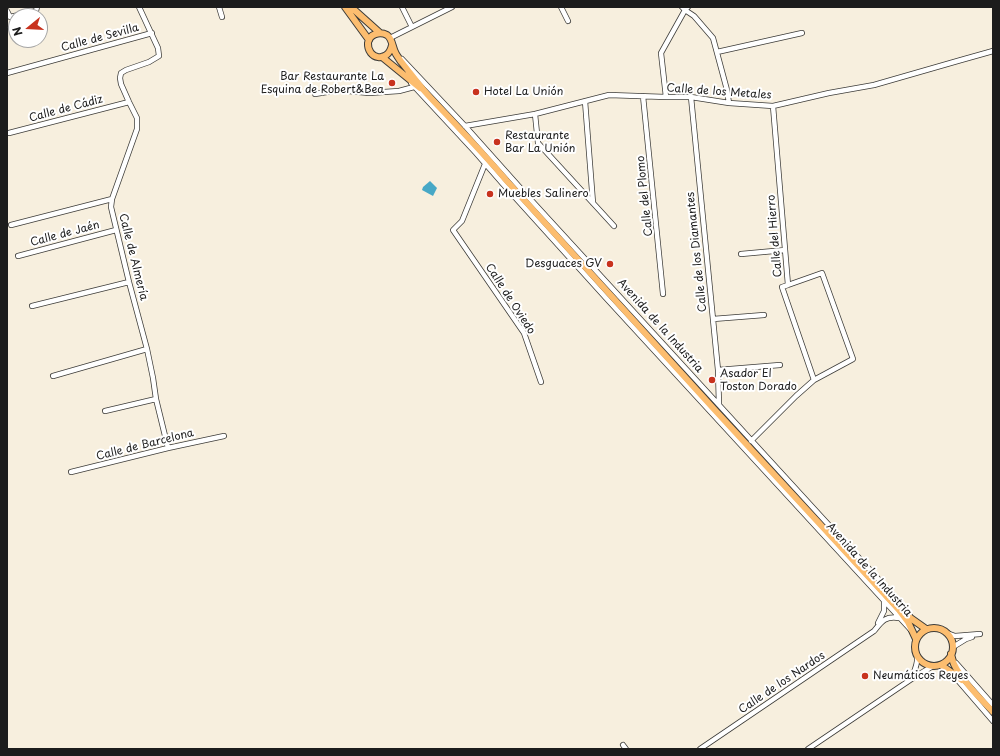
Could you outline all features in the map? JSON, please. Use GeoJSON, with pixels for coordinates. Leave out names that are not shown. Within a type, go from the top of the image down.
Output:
{"type":"FeatureCollection","features":[{"type":"Feature","properties":{"kind":"main road"},"geometry":{"type":"LineString","coordinates":[[345,7],[369,40]]}},
{"type":"Feature","properties":{"kind":"main road"},"geometry":{"type":"LineString","coordinates":[[351,7],[380,33],[385,34],[390,38],[393,47],[389,54],[382,57],[372,54],[368,45],[372,36],[380,33]]}},
{"type":"Feature","properties":{"kind":"main road","name":"Avenida de la Industria"},"geometry":{"type":"LineString","coordinates":[[393,47],[400,60],[428,94],[899,610],[908,622],[916,639]]}},
{"type":"Feature","properties":{"kind":"main road","name":"Avenida de la Industria"},"geometry":{"type":"LineString","coordinates":[[382,57],[406,78],[428,94]]}},
{"type":"Feature","properties":{"kind":"main road","name":"Avenida de la Industria"},"geometry":{"type":"LineString","coordinates":[[899,610],[926,629]]}},
{"type":"Feature","properties":{"kind":"main road"},"geometry":{"type":"LineString","coordinates":[[952,657],[941,665],[926,665],[916,654],[914,647],[916,639],[920,633],[926,629],[941,629],[947,633],[953,647],[952,657],[957,669],[993,712]]}},
{"type":"Feature","properties":{"kind":"main road"},"geometry":{"type":"LineString","coordinates":[[941,665],[968,684]]}},
{"type":"Feature","properties":{"kind":"street"},"geometry":{"type":"LineString","coordinates":[[7,12],[10,17],[36,11],[37,7]]}},
{"type":"Feature","properties":{"kind":"street","name":"Calle de Almería"},"geometry":{"type":"LineString","coordinates":[[139,7],[152,33],[158,48],[159,56],[149,62],[121,73],[121,84],[136,118],[137,129],[112,199],[111,207],[147,349],[156,399],[168,448]]}},
{"type":"Feature","properties":{"kind":"street"},"geometry":{"type":"LineString","coordinates":[[219,7],[222,17]]}},
{"type":"Feature","properties":{"kind":"street"},"geometry":{"type":"LineString","coordinates":[[341,7],[356,22]]}},
{"type":"Feature","properties":{"kind":"street"},"geometry":{"type":"LineString","coordinates":[[402,7],[412,27]]}},
{"type":"Feature","properties":{"kind":"street"},"geometry":{"type":"LineString","coordinates":[[390,38],[443,9],[452,7]]}},
{"type":"Feature","properties":{"kind":"street"},"geometry":{"type":"LineString","coordinates":[[561,7],[568,21]]}},
{"type":"Feature","properties":{"kind":"street"},"geometry":{"type":"LineString","coordinates":[[666,97],[661,53],[685,8],[713,38],[729,103]]}},
{"type":"Feature","properties":{"kind":"street","name":"Calle de Sevilla"},"geometry":{"type":"LineString","coordinates":[[7,73],[152,33]]}},
{"type":"Feature","properties":{"kind":"street"},"geometry":{"type":"LineString","coordinates":[[717,52],[802,33]]}},
{"type":"Feature","properties":{"kind":"street","name":"Avenida de la Industria"},"geometry":{"type":"LineString","coordinates":[[393,47],[903,606],[911,618]]}},
{"type":"Feature","properties":{"kind":"street","name":"Calle de los Metales"},"geometry":{"type":"LineString","coordinates":[[465,126],[535,114],[609,95],[691,97],[729,103],[773,106],[829,93],[874,86],[993,51]]}},
{"type":"Feature","properties":{"kind":"street","name":"Avenida de la Industria"},"geometry":{"type":"LineString","coordinates":[[406,78],[476,153],[600,292],[913,632]]}},
{"type":"Feature","properties":{"kind":"street"},"geometry":{"type":"LineString","coordinates":[[315,94],[333,91],[369,93],[399,91],[414,87]]}},
{"type":"Feature","properties":{"kind":"street","name":"Calle del Plomo"},"geometry":{"type":"LineString","coordinates":[[643,96],[664,294]]}},
{"type":"Feature","properties":{"kind":"street","name":"Calle de los Diamantes"},"geometry":{"type":"LineString","coordinates":[[691,97],[718,370],[719,405]]}},
{"type":"Feature","properties":{"kind":"street"},"geometry":{"type":"LineString","coordinates":[[584,101],[593,203]]}},
{"type":"Feature","properties":{"kind":"street","name":"Calle de Cádiz"},"geometry":{"type":"LineString","coordinates":[[9,133],[129,102]]}},
{"type":"Feature","properties":{"kind":"street","name":"Calle del Hierro"},"geometry":{"type":"LineString","coordinates":[[773,106],[788,285],[782,287],[814,380]]}},
{"type":"Feature","properties":{"kind":"street"},"geometry":{"type":"LineString","coordinates":[[535,114],[538,143],[614,226]]}},
{"type":"Feature","properties":{"kind":"street","name":"Calle de Oviedo"},"geometry":{"type":"LineString","coordinates":[[485,164],[462,221],[453,230],[524,333],[541,382]]}},
{"type":"Feature","properties":{"kind":"street"},"geometry":{"type":"LineString","coordinates":[[11,225],[112,199]]}},
{"type":"Feature","properties":{"kind":"street","name":"Calle de Jaén"},"geometry":{"type":"LineString","coordinates":[[18,256],[116,230]]}},
{"type":"Feature","properties":{"kind":"street"},"geometry":{"type":"LineString","coordinates":[[741,254],[785,250]]}},
{"type":"Feature","properties":{"kind":"street"},"geometry":{"type":"LineString","coordinates":[[751,441],[814,380],[853,359],[822,274],[788,285]]}},
{"type":"Feature","properties":{"kind":"street"},"geometry":{"type":"LineString","coordinates":[[32,306],[129,282]]}},
{"type":"Feature","properties":{"kind":"street"},"geometry":{"type":"LineString","coordinates":[[713,319],[764,315]]}},
{"type":"Feature","properties":{"kind":"street"},"geometry":{"type":"LineString","coordinates":[[53,376],[147,349]]}},
{"type":"Feature","properties":{"kind":"street"},"geometry":{"type":"LineString","coordinates":[[718,370],[780,364]]}},
{"type":"Feature","properties":{"kind":"street"},"geometry":{"type":"LineString","coordinates":[[105,411],[156,399]]}},
{"type":"Feature","properties":{"kind":"street","name":"Calle de Barcelona"},"geometry":{"type":"LineString","coordinates":[[71,472],[224,436]]}},
{"type":"Feature","properties":{"kind":"street","name":"Calle de los Nardos"},"geometry":{"type":"LineString","coordinates":[[874,631],[884,611],[884,602]]}},
{"type":"Feature","properties":{"kind":"street","name":"Calle de los Nardos"},"geometry":{"type":"LineString","coordinates":[[700,749],[874,631],[882,621],[891,617],[899,618]]}},
{"type":"Feature","properties":{"kind":"street"},"geometry":{"type":"LineString","coordinates":[[947,633],[955,636],[980,634],[966,639],[953,647]]}},
{"type":"Feature","properties":{"kind":"street"},"geometry":{"type":"LineString","coordinates":[[910,680],[918,663],[918,657]]}},
{"type":"Feature","properties":{"kind":"street"},"geometry":{"type":"LineString","coordinates":[[952,657],[993,705]]}},
{"type":"Feature","properties":{"kind":"street"},"geometry":{"type":"LineString","coordinates":[[808,749],[933,666]]}},
{"type":"Feature","properties":{"kind":"street"},"geometry":{"type":"LineString","coordinates":[[950,671],[993,720]]}},
{"type":"Feature","properties":{"kind":"water"},"geometry":{"type":"Polygon","coordinates":[[[430,181],[437,188],[433,196],[422,190],[423,187],[430,181]]]}},
{"type":"Feature","properties":{"kind":"place","name":"Bar Restaurante La Esquina de Robert&Bea"},"geometry":{"type":"Point","coordinates":[392,83]}},
{"type":"Feature","properties":{"kind":"place","name":"Hotel La Unión"},"geometry":{"type":"Point","coordinates":[476,92]}},
{"type":"Feature","properties":{"kind":"place","name":"Restaurante Bar La Unión"},"geometry":{"type":"Point","coordinates":[497,142]}},
{"type":"Feature","properties":{"kind":"place","name":"Muebles Salinero"},"geometry":{"type":"Point","coordinates":[490,194]}},
{"type":"Feature","properties":{"kind":"place","name":"Desguaces GV"},"geometry":{"type":"Point","coordinates":[610,264]}},
{"type":"Feature","properties":{"kind":"place","name":"Asador El Toston Dorado"},"geometry":{"type":"Point","coordinates":[712,380]}},
{"type":"Feature","properties":{"kind":"place","name":"Neumáticos Reyes"},"geometry":{"type":"Point","coordinates":[865,676]}}]}
